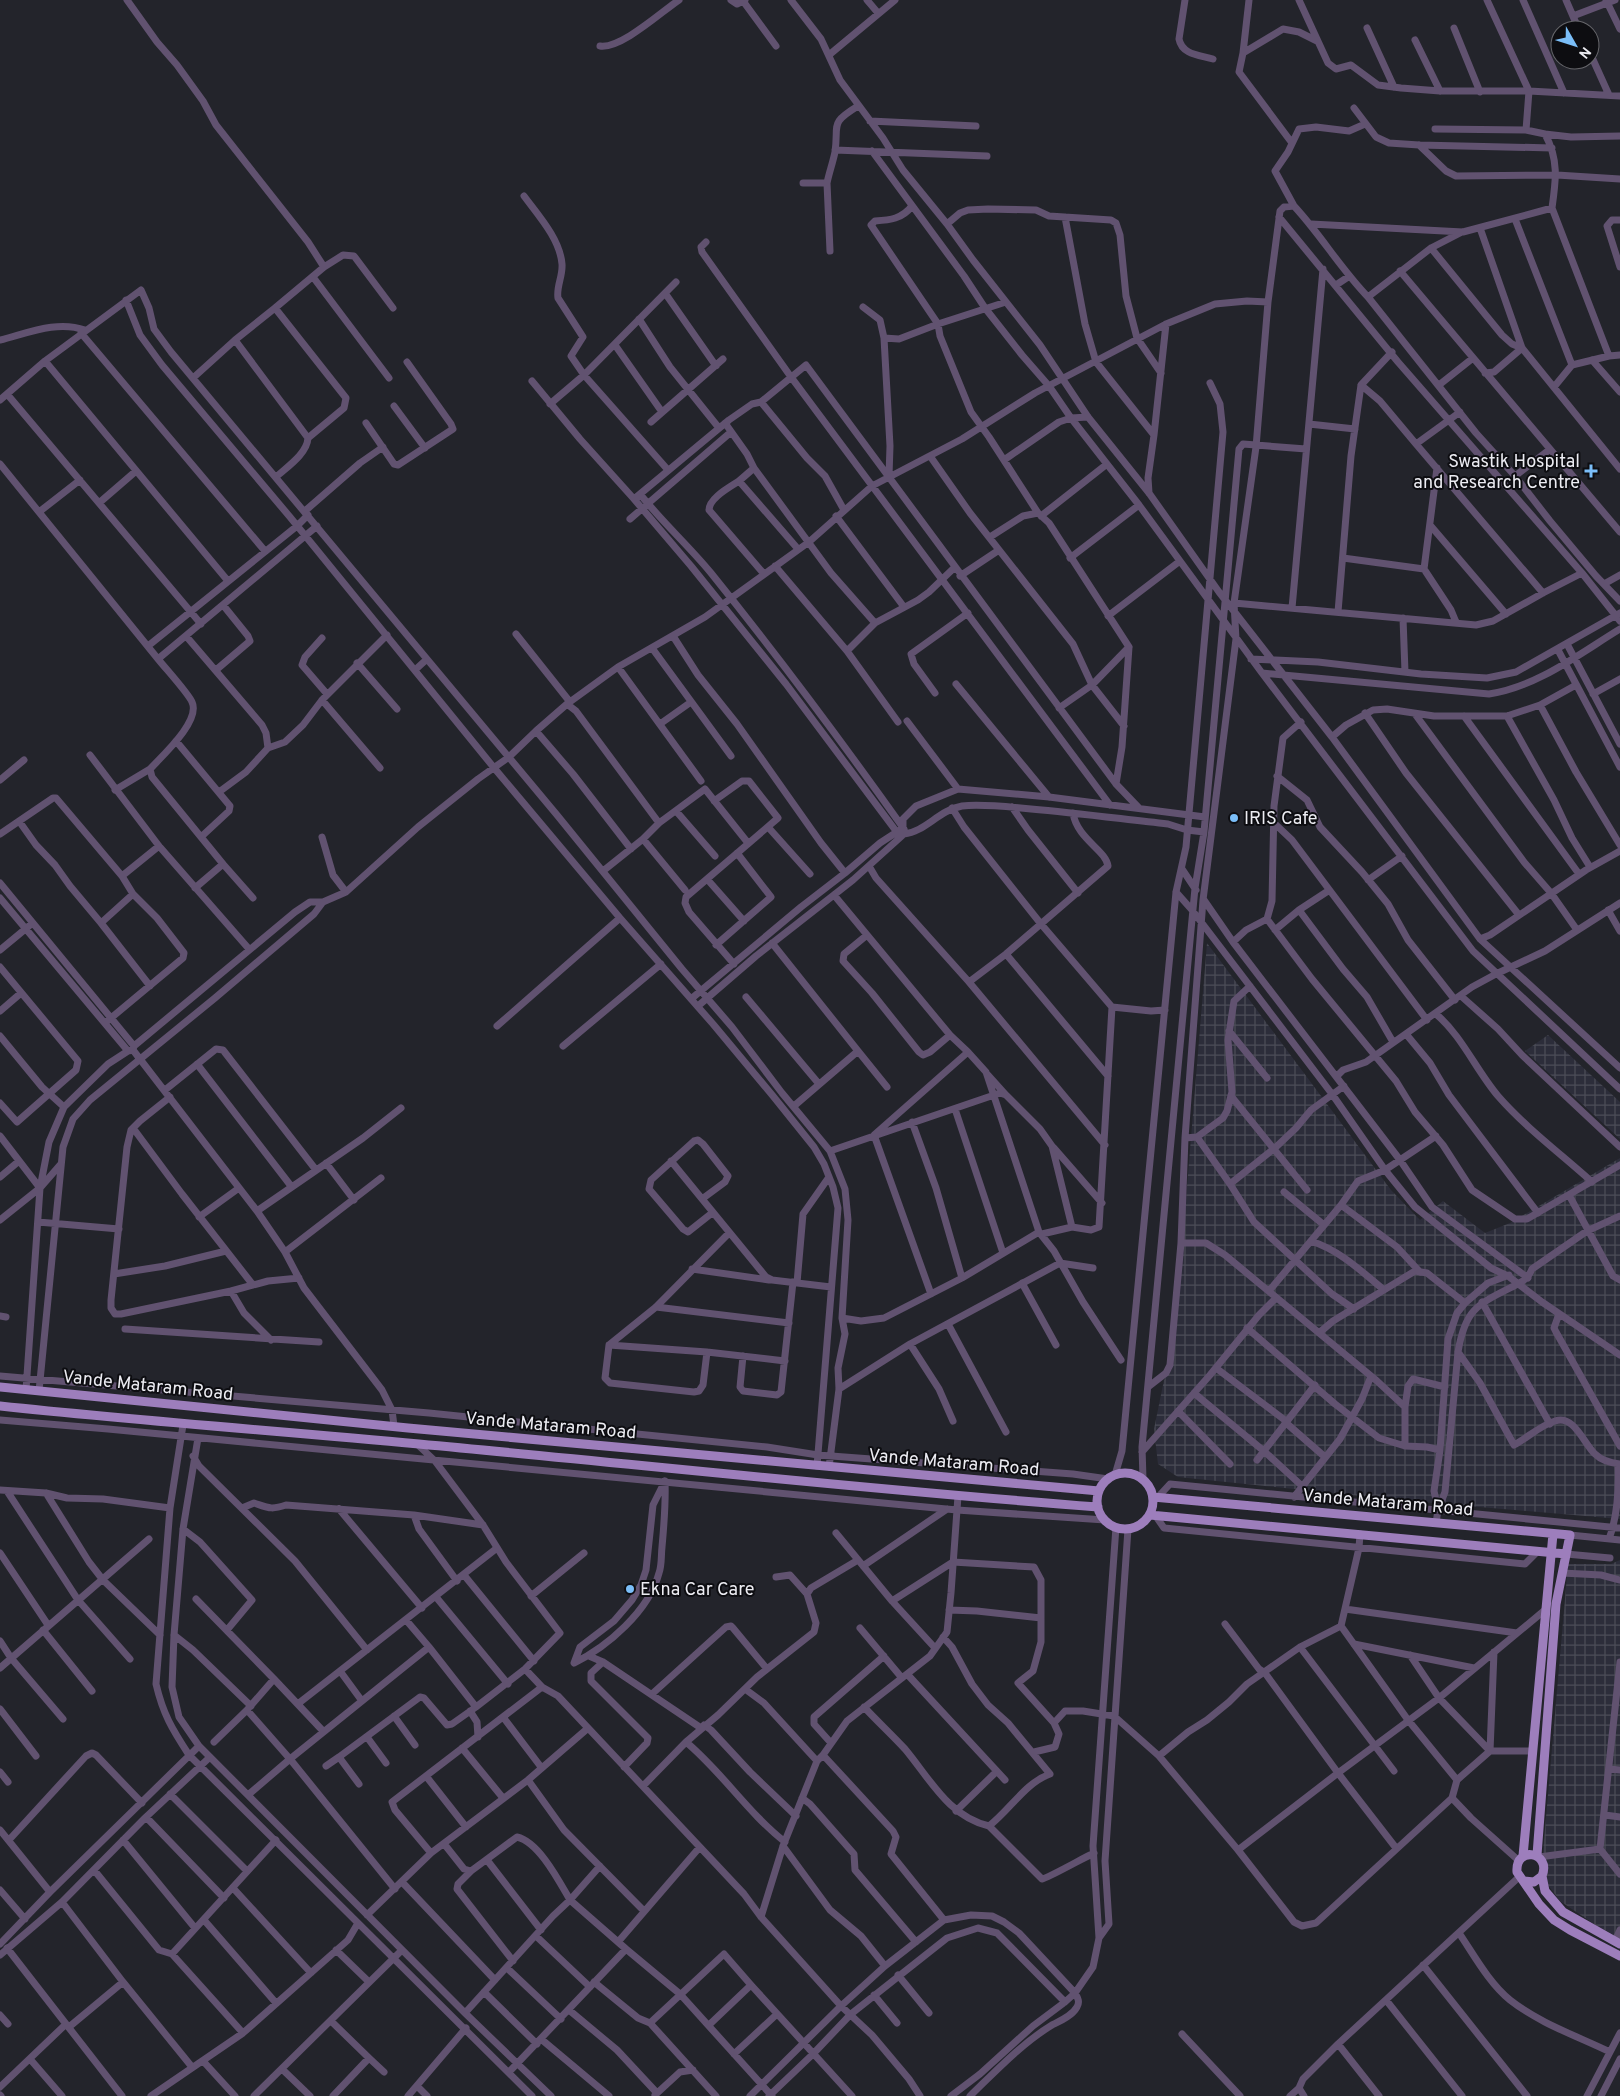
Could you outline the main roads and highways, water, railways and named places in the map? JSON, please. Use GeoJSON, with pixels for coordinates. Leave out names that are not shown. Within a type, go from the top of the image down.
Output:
{"type":"FeatureCollection","features":[{"type":"Feature","properties":{"kind":"main road","name":"Vande Mataram Road"},"geometry":{"type":"LineString","coordinates":[[0,1387],[394,1426],[1099,1491]]}},
{"type":"Feature","properties":{"kind":"main road","name":"Vande Mataram Road"},"geometry":{"type":"LineString","coordinates":[[0,1406],[183,1425],[417,1444],[958,1496],[1098,1507]]}},
{"type":"Feature","properties":{"kind":"main road"},"geometry":{"type":"LineString","coordinates":[[1130,1473],[1143,1479],[1156,1497],[1152,1515],[1128,1529],[1116,1527],[1105,1520],[1098,1507],[1099,1491],[1111,1477],[1130,1473]]}},
{"type":"Feature","properties":{"kind":"main road","name":"Vande Mataram Road"},"geometry":{"type":"LineString","coordinates":[[1152,1515],[1566,1554],[1570,1535],[1156,1497]]}},
{"type":"Feature","properties":{"kind":"main road"},"geometry":{"type":"LineString","coordinates":[[1553,1534],[1533,1751],[1520,1858],[1516,1872],[1539,1904],[1554,1920],[1620,1956]]}},
{"type":"Feature","properties":{"kind":"main road"},"geometry":{"type":"LineString","coordinates":[[1566,1554],[1556,1604],[1538,1856],[1544,1866],[1542,1876],[1546,1891],[1563,1912],[1617,1942]]}},
{"type":"Feature","properties":{"kind":"main road"},"geometry":{"type":"LineString","coordinates":[[1520,1858],[1528,1854],[1538,1856]]}},
{"type":"Feature","properties":{"kind":"main road"},"geometry":{"type":"LineString","coordinates":[[1522,1879],[1534,1882],[1542,1876]]}},
{"type":"Feature","properties":{"kind":"place","name":"Swastik Hospital and Research Centre"},"geometry":{"type":"Point","coordinates":[1591,471]}},
{"type":"Feature","properties":{"kind":"place","name":"IRIS Cafe"},"geometry":{"type":"Point","coordinates":[1234,818]}},
{"type":"Feature","properties":{"kind":"place","name":"Ekna Car Care"},"geometry":{"type":"Point","coordinates":[630,1589]}}]}
